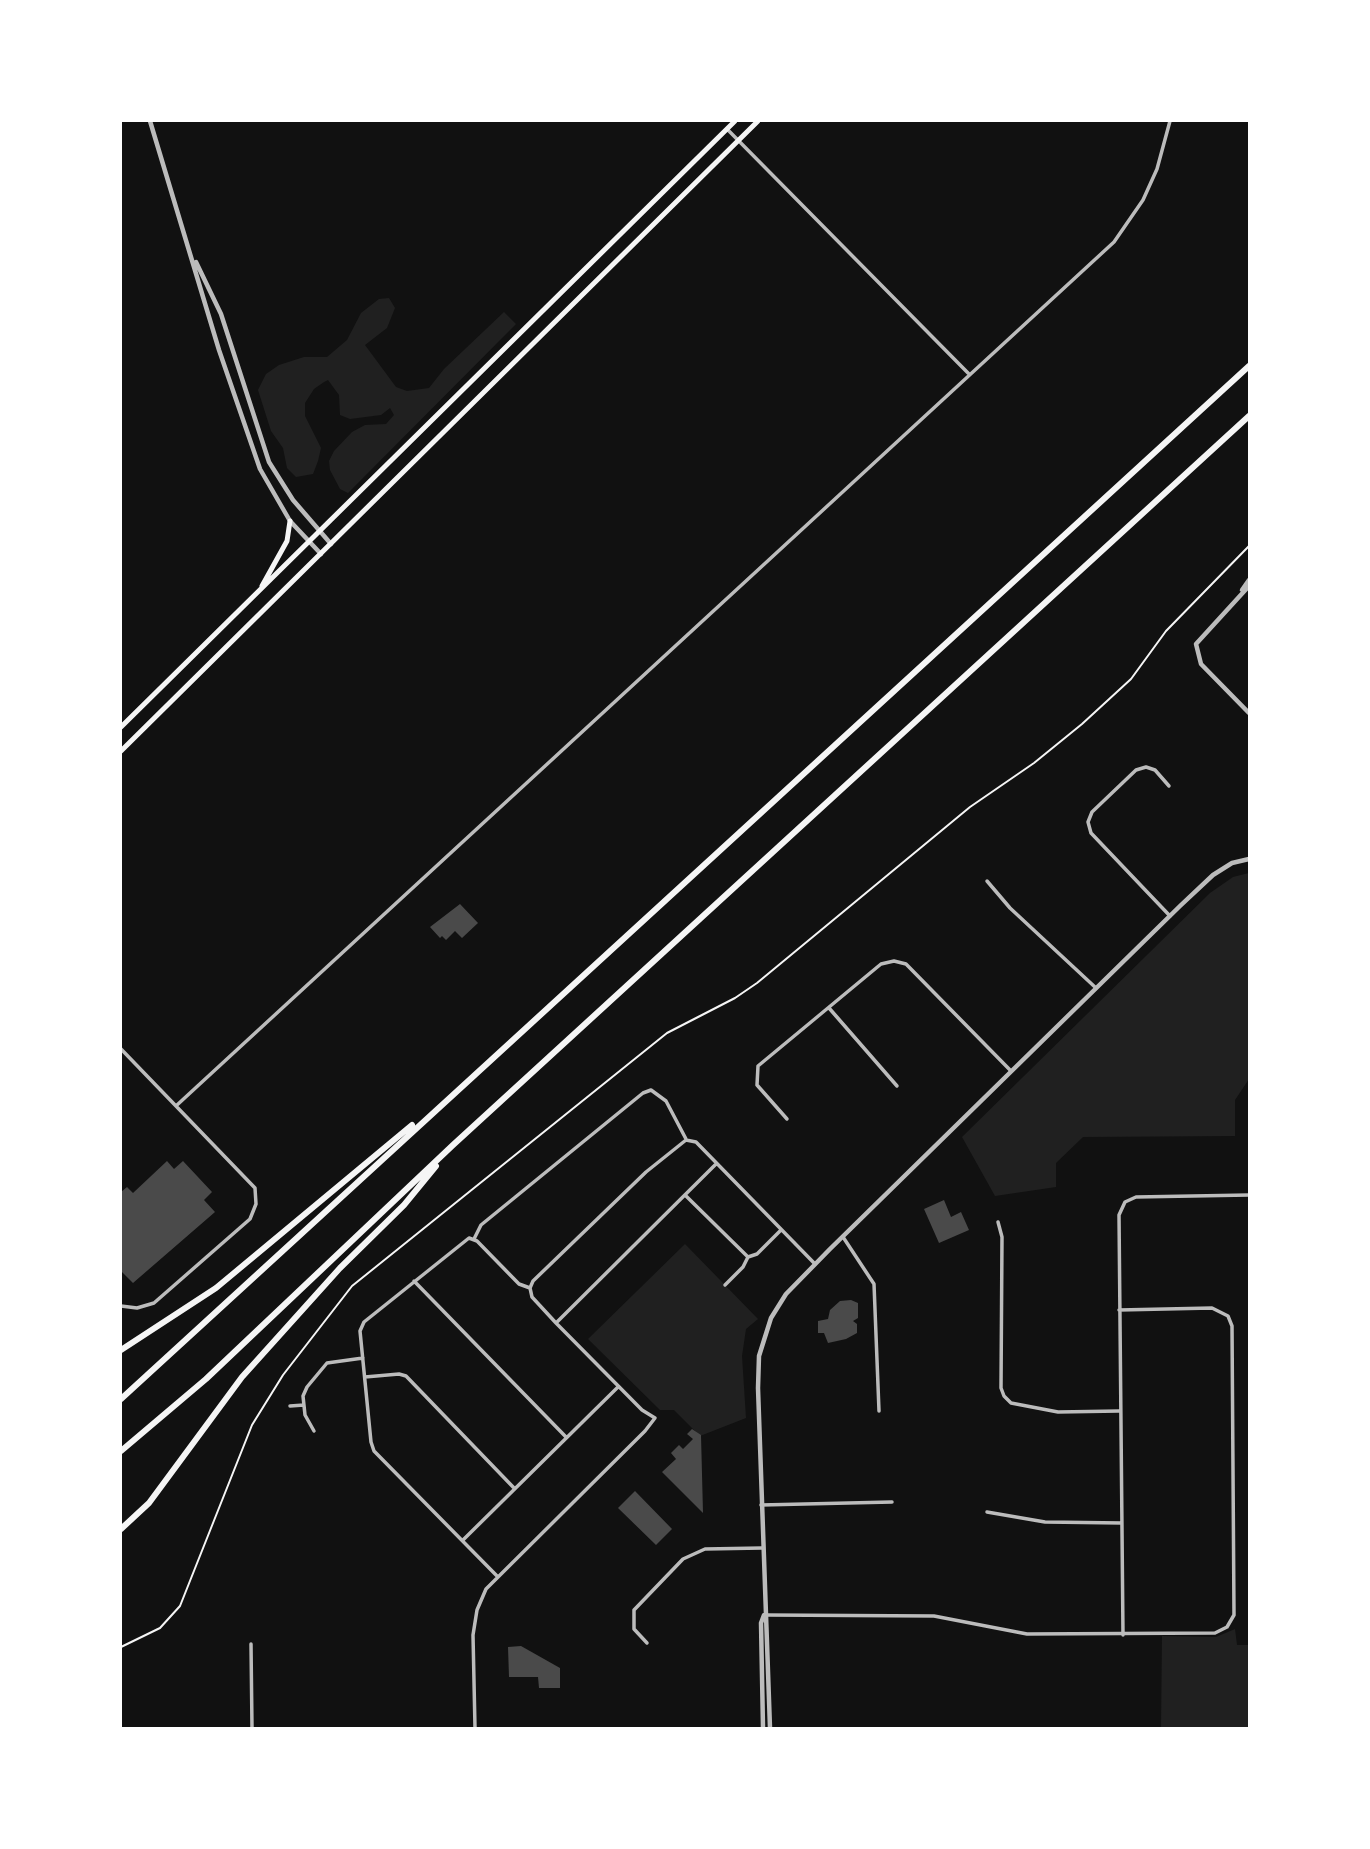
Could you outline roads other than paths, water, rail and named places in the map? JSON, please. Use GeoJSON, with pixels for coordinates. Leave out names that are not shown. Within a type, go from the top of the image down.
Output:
{"type":"FeatureCollection","features":[{"type":"Feature","properties":{"kind":"highway"},"geometry":{"type":"LineString","coordinates":[[121,1399],[1249,365]]}},
{"type":"Feature","properties":{"kind":"highway"},"geometry":{"type":"LineString","coordinates":[[121,1451],[206,1379],[453,1144],[1248,417]]}},
{"type":"Feature","properties":{"kind":"highway"},"geometry":{"type":"LineString","coordinates":[[121,1350],[234,1274],[471,1076]]}},
{"type":"Feature","properties":{"kind":"highway"},"geometry":{"type":"LineString","coordinates":[[121,1529],[149,1503],[242,1377],[340,1268],[404,1205],[453,1144]]}},
{"type":"Feature","properties":{"kind":"main road"},"geometry":{"type":"LineString","coordinates":[[121,727],[735,121]]}},
{"type":"Feature","properties":{"kind":"main road"},"geometry":{"type":"LineString","coordinates":[[121,751],[758,121]]}},
{"type":"Feature","properties":{"kind":"main road"},"geometry":{"type":"LineString","coordinates":[[259,592],[287,541],[290,521]]}},
{"type":"Feature","properties":{"kind":"street"},"geometry":{"type":"LineString","coordinates":[[150,121],[223,362],[260,470],[290,521],[321,554]]}},
{"type":"Feature","properties":{"kind":"street"},"geometry":{"type":"LineString","coordinates":[[177,1105],[968,373],[1114,242],[1143,200],[1157,169],[1170,121]]}},
{"type":"Feature","properties":{"kind":"street"},"geometry":{"type":"LineString","coordinates":[[727,129],[968,373]]}},
{"type":"Feature","properties":{"kind":"street"},"geometry":{"type":"LineString","coordinates":[[191,252],[221,314],[269,462],[293,500],[331,544]]}},
{"type":"Feature","properties":{"kind":"street"},"geometry":{"type":"LineString","coordinates":[[223,362],[235,358]]}},
{"type":"Feature","properties":{"kind":"street"},"geometry":{"type":"LineString","coordinates":[[230,380],[240,376]]}},
{"type":"Feature","properties":{"kind":"street"},"geometry":{"type":"LineString","coordinates":[[1249,580],[1196,644],[1196,654],[1201,664],[1249,713]]}},
{"type":"Feature","properties":{"kind":"street"},"geometry":{"type":"LineString","coordinates":[[1240,593],[1249,586]]}},
{"type":"Feature","properties":{"kind":"street"},"geometry":{"type":"LineString","coordinates":[[1169,786],[1155,770],[1146,767],[1136,770],[1092,812],[1088,822],[1091,833],[1170,916]]}},
{"type":"Feature","properties":{"kind":"street"},"geometry":{"type":"LineString","coordinates":[[770,1728],[762,1548],[760,1356],[766,1331],[776,1310],[786,1294],[843,1237],[1213,874],[1232,863],[1249,859]]}},
{"type":"Feature","properties":{"kind":"street"},"geometry":{"type":"LineString","coordinates":[[987,881],[1010,908],[1096,988]]}},
{"type":"Feature","properties":{"kind":"street"},"geometry":{"type":"LineString","coordinates":[[787,1119],[757,1085],[758,1066],[881,964],[894,961],[906,964],[1012,1072]]}},
{"type":"Feature","properties":{"kind":"street"},"geometry":{"type":"LineString","coordinates":[[828,1008],[897,1086]]}},
{"type":"Feature","properties":{"kind":"street"},"geometry":{"type":"LineString","coordinates":[[121,1049],[255,1188],[256,1204],[250,1219],[154,1303],[137,1308],[121,1306]]}},
{"type":"Feature","properties":{"kind":"street"},"geometry":{"type":"LineString","coordinates":[[474,1239],[481,1225],[643,1093],[651,1090],[666,1101],[686,1140]]}},
{"type":"Feature","properties":{"kind":"street"},"geometry":{"type":"LineString","coordinates":[[475,1728],[473,1636],[476,1614],[486,1589],[645,1432],[655,1418],[618,1387],[532,1297],[530,1288],[533,1281],[646,1172],[686,1140],[696,1142],[815,1265]]}},
{"type":"Feature","properties":{"kind":"street"},"geometry":{"type":"LineString","coordinates":[[556,1323],[716,1164]]}},
{"type":"Feature","properties":{"kind":"street"},"geometry":{"type":"LineString","coordinates":[[685,1195],[748,1257]]}},
{"type":"Feature","properties":{"kind":"street"},"geometry":{"type":"LineString","coordinates":[[1123,1635],[1119,1215],[1125,1202],[1136,1197],[1249,1195]]}},
{"type":"Feature","properties":{"kind":"street"},"geometry":{"type":"LineString","coordinates":[[998,1222],[1002,1237],[1001,1388],[1004,1396],[1011,1403],[1058,1412],[1119,1411]]}},
{"type":"Feature","properties":{"kind":"street"},"geometry":{"type":"LineString","coordinates":[[725,1285],[743,1268],[748,1257],[757,1254],[781,1230]]}},
{"type":"Feature","properties":{"kind":"street"},"geometry":{"type":"LineString","coordinates":[[843,1237],[874,1284],[879,1411]]}},
{"type":"Feature","properties":{"kind":"street"},"geometry":{"type":"LineString","coordinates":[[474,1239],[464,1240],[361,1326],[363,1358],[374,1451],[498,1577]]}},
{"type":"Feature","properties":{"kind":"street"},"geometry":{"type":"LineString","coordinates":[[474,1239],[519,1284],[530,1288]]}},
{"type":"Feature","properties":{"kind":"street"},"geometry":{"type":"LineString","coordinates":[[414,1280],[567,1437]]}},
{"type":"Feature","properties":{"kind":"street"},"geometry":{"type":"LineString","coordinates":[[764,1615],[934,1616],[1027,1634],[1215,1633],[1227,1627],[1234,1615],[1232,1340],[1228,1316],[1212,1308],[1119,1310]]}},
{"type":"Feature","properties":{"kind":"street"},"geometry":{"type":"LineString","coordinates":[[314,1430],[308,1425],[304,1405],[307,1387],[327,1363],[363,1358]]}},
{"type":"Feature","properties":{"kind":"street"},"geometry":{"type":"LineString","coordinates":[[365,1377],[399,1374],[406,1376],[514,1488]]}},
{"type":"Feature","properties":{"kind":"street"},"geometry":{"type":"LineString","coordinates":[[463,1540],[618,1387]]}},
{"type":"Feature","properties":{"kind":"street"},"geometry":{"type":"LineString","coordinates":[[290,1406],[304,1405]]}},
{"type":"Feature","properties":{"kind":"street"},"geometry":{"type":"LineString","coordinates":[[761,1505],[892,1502]]}},
{"type":"Feature","properties":{"kind":"street"},"geometry":{"type":"LineString","coordinates":[[987,1512],[1045,1522],[1122,1523]]}},
{"type":"Feature","properties":{"kind":"street"},"geometry":{"type":"LineString","coordinates":[[647,1643],[634,1629],[634,1610],[683,1559],[705,1549],[762,1548]]}},
{"type":"Feature","properties":{"kind":"street"},"geometry":{"type":"LineString","coordinates":[[763,1728],[761,1623],[764,1615]]}},
{"type":"Feature","properties":{"kind":"street"},"geometry":{"type":"LineString","coordinates":[[251,1644],[252,1728]]}}]}
